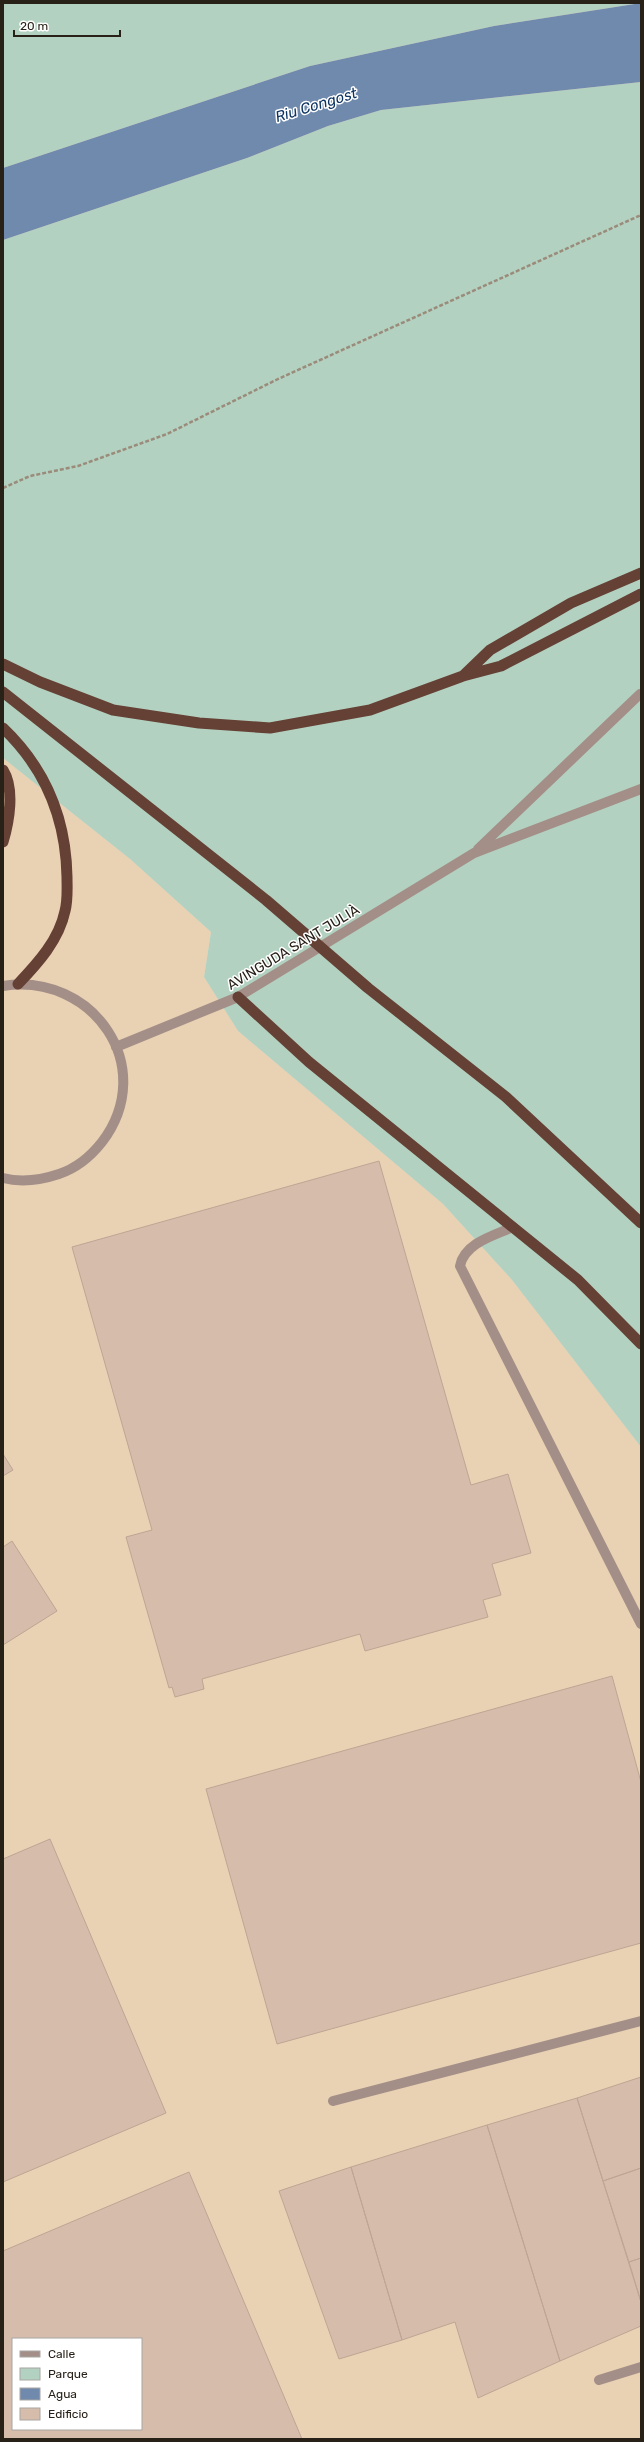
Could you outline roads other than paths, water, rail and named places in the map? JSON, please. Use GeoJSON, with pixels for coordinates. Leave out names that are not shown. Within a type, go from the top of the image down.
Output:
{"type":"FeatureCollection","features":[{"type":"Feature","properties":{"kind":"highway"},"geometry":{"type":"LineString","coordinates":[[463,676],[490,650],[571,603],[641,573]]}},
{"type":"Feature","properties":{"kind":"highway"},"geometry":{"type":"LineString","coordinates":[[3,664],[40,682],[113,710],[199,723],[270,728],[370,710],[463,676],[501,666],[641,594]]}},
{"type":"Feature","properties":{"kind":"highway"},"geometry":{"type":"LineString","coordinates":[[3,692],[266,900],[368,988],[506,1097],[641,1223]]}},
{"type":"Feature","properties":{"kind":"highway"},"geometry":{"type":"LineString","coordinates":[[3,728],[23,747],[43,779],[58,814],[66,852],[66,910],[57,935],[40,960],[18,984]]}},
{"type":"Feature","properties":{"kind":"highway"},"geometry":{"type":"LineString","coordinates":[[3,770],[9,796],[7,829],[3,842]]}},
{"type":"Feature","properties":{"kind":"highway"},"geometry":{"type":"LineString","coordinates":[[238,998],[309,1062],[578,1280],[641,1344]]}},
{"type":"Feature","properties":{"kind":"street"},"geometry":{"type":"LineString","coordinates":[[474,853],[641,693]]}},
{"type":"Feature","properties":{"kind":"street"},"geometry":{"type":"LineString","coordinates":[[474,853],[641,789]]}},
{"type":"Feature","properties":{"kind":"street","name":"AVINGUDA SANT JULIÀ"},"geometry":{"type":"LineString","coordinates":[[116,1047],[238,998],[474,853]]}},
{"type":"Feature","properties":{"kind":"street"},"geometry":{"type":"LineString","coordinates":[[3,986],[18,984],[43,985],[67,993],[88,1006],[104,1025],[116,1047],[123,1075],[121,1103],[111,1130],[93,1153],[70,1170],[43,1180],[14,1181],[3,1178]]}},
{"type":"Feature","properties":{"kind":"street"},"geometry":{"type":"LineString","coordinates":[[513,1227],[471,1248],[462,1258],[460,1266],[641,1624]]}},
{"type":"Feature","properties":{"kind":"street"},"geometry":{"type":"LineString","coordinates":[[333,2101],[641,2021]]}},
{"type":"Feature","properties":{"kind":"street"},"geometry":{"type":"LineString","coordinates":[[599,2380],[641,2367]]}},
{"type":"Feature","properties":{"kind":"water","name":"Riu Congost"},"geometry":{"type":"Polygon","coordinates":[[[641,3],[641,82],[381,110],[328,126],[247,158],[3,240],[3,168],[310,66],[494,26],[641,3]]]}}]}
